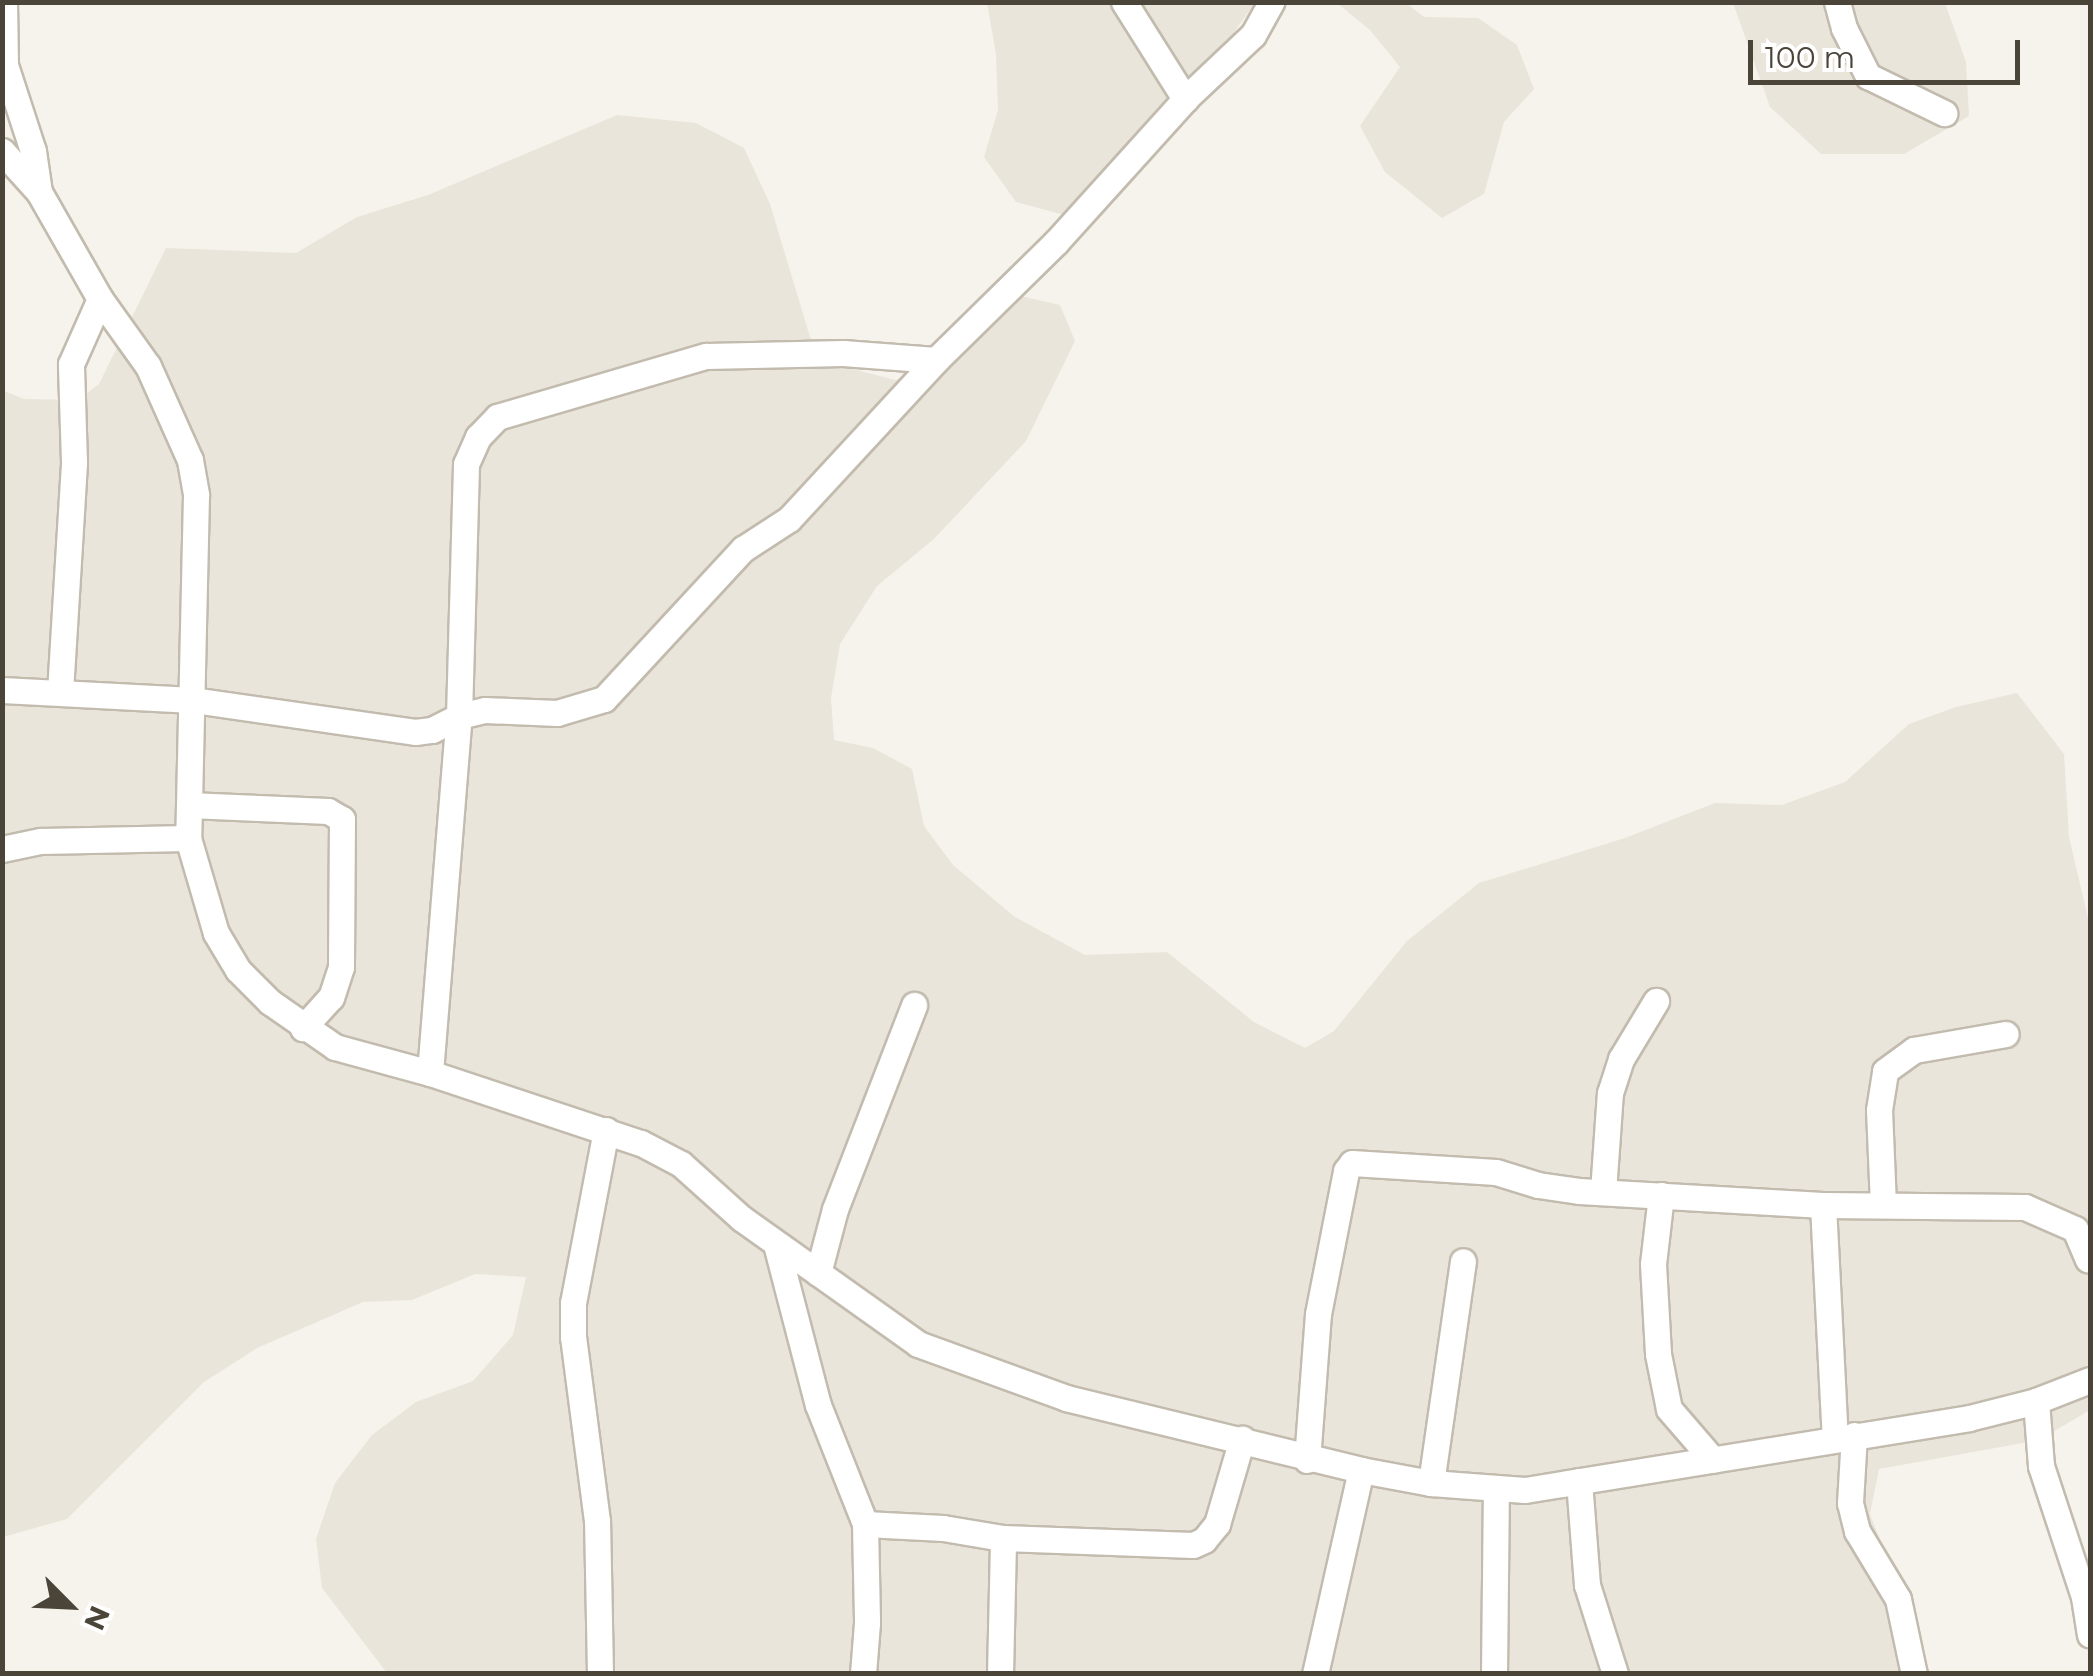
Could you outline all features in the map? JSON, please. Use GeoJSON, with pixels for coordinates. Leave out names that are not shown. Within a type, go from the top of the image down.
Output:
{"type":"FeatureCollection","features":[{"type":"Feature","properties":{"kind":"street"},"geometry":{"type":"LineString","coordinates":[[4,2],[6,65],[33,151],[39,192]]}},
{"type":"Feature","properties":{"kind":"street"},"geometry":{"type":"LineString","coordinates":[[1124,2],[1185,99]]}},
{"type":"Feature","properties":{"kind":"street"},"geometry":{"type":"LineString","coordinates":[[2,690],[193,700],[415,732],[432,730],[459,716],[485,710],[557,713],[604,699],[742,550],[801,507],[936,360],[1056,242],[1185,99],[1253,35],[1271,2]]}},
{"type":"Feature","properties":{"kind":"street"},"geometry":{"type":"LineString","coordinates":[[1837,2],[1849,40],[1868,76],[1944,113]]}},
{"type":"Feature","properties":{"kind":"street"},"geometry":{"type":"LineString","coordinates":[[2,151],[39,192],[100,299],[148,366],[190,460],[196,494],[188,838],[216,932],[238,970],[303,1028],[335,1048],[430,1073],[606,1130],[681,1164],[776,1244],[918,1344],[1066,1398],[1242,1439],[1307,1460],[1432,1483],[1496,1490],[1578,1482],[1796,1450],[1844,1437],[1969,1418],[2036,1401],[2090,1380]]}},
{"type":"Feature","properties":{"kind":"street"},"geometry":{"type":"LineString","coordinates":[[60,692],[74,462],[71,364],[100,299]]}},
{"type":"Feature","properties":{"kind":"street"},"geometry":{"type":"LineString","coordinates":[[430,1073],[459,716],[466,464],[478,438],[497,417],[706,356],[843,353],[936,360]]}},
{"type":"Feature","properties":{"kind":"street"},"geometry":{"type":"LineString","coordinates":[[189,805],[328,811],[342,820],[341,967],[330,997],[303,1028]]}},
{"type":"Feature","properties":{"kind":"street"},"geometry":{"type":"LineString","coordinates":[[2,849],[41,841],[188,838]]}},
{"type":"Feature","properties":{"kind":"street"},"geometry":{"type":"LineString","coordinates":[[1603,1192],[1610,1094],[1622,1060],[1656,1001]]}},
{"type":"Feature","properties":{"kind":"street"},"geometry":{"type":"LineString","coordinates":[[818,1274],[834,1209],[914,1005]]}},
{"type":"Feature","properties":{"kind":"street"},"geometry":{"type":"LineString","coordinates":[[1883,1205],[1879,1110],[1885,1071],[1914,1050],[2006,1034]]}},
{"type":"Feature","properties":{"kind":"street"},"geometry":{"type":"LineString","coordinates":[[600,1674],[597,1522],[573,1337],[573,1303],[606,1130]]}},
{"type":"Feature","properties":{"kind":"street"},"geometry":{"type":"LineString","coordinates":[[1307,1460],[1318,1314],[1346,1171],[1352,1162],[1496,1172],[1538,1185],[1603,1192],[1824,1204],[2025,1207],[2075,1229],[2090,1261]]}},
{"type":"Feature","properties":{"kind":"street"},"geometry":{"type":"LineString","coordinates":[[1661,1195],[1653,1264],[1658,1354],[1669,1409],[1714,1460]]}},
{"type":"Feature","properties":{"kind":"street"},"geometry":{"type":"LineString","coordinates":[[1824,1204],[1850,1503],[1858,1531],[1898,1600],[1914,1674]]}},
{"type":"Feature","properties":{"kind":"street"},"geometry":{"type":"LineString","coordinates":[[776,1244],[818,1405],[865,1524],[867,1623],[863,1674]]}},
{"type":"Feature","properties":{"kind":"street"},"geometry":{"type":"LineString","coordinates":[[1432,1483],[1463,1261]]}},
{"type":"Feature","properties":{"kind":"street"},"geometry":{"type":"LineString","coordinates":[[2036,1401],[2041,1466],[2084,1597],[2090,1634]]}},
{"type":"Feature","properties":{"kind":"street"},"geometry":{"type":"LineString","coordinates":[[865,1524],[944,1528],[1004,1538],[1178,1548],[1204,1540],[1217,1524],[1242,1439]]}},
{"type":"Feature","properties":{"kind":"street"},"geometry":{"type":"LineString","coordinates":[[1315,1674],[1361,1470]]}},
{"type":"Feature","properties":{"kind":"street"},"geometry":{"type":"LineString","coordinates":[[1578,1482],[1587,1584],[1614,1674]]}},
{"type":"Feature","properties":{"kind":"street"},"geometry":{"type":"LineString","coordinates":[[1494,1674],[1496,1490]]}},
{"type":"Feature","properties":{"kind":"street"},"geometry":{"type":"LineString","coordinates":[[1000,1674],[1004,1538]]}},
{"type":"Feature","properties":{"kind":"shaded area"},"geometry":{"type":"Polygon","coordinates":[[[987,3],[1255,3],[1207,70],[1158,110],[1068,216],[1016,202],[984,157],[998,110],[996,54],[987,3]]]}},
{"type":"Feature","properties":{"kind":"shaded area"},"geometry":{"type":"Polygon","coordinates":[[[1337,3],[1406,3],[1424,17],[1478,18],[1517,45],[1534,89],[1504,122],[1484,194],[1442,218],[1385,172],[1360,126],[1400,67],[1370,30],[1337,3]]]}},
{"type":"Feature","properties":{"kind":"shaded area"},"geometry":{"type":"Polygon","coordinates":[[[1733,3],[1945,3],[1966,62],[1969,116],[1904,154],[1821,154],[1770,107],[1733,3]]]}},
{"type":"Feature","properties":{"kind":"shaded area"},"geometry":{"type":"Polygon","coordinates":[[[617,115],[696,123],[744,148],[770,204],[810,337],[841,366],[895,380],[930,375],[1011,294],[1060,305],[1075,341],[1026,441],[934,539],[877,586],[840,644],[831,698],[834,740],[873,748],[912,769],[924,826],[953,865],[1015,917],[1085,955],[1167,952],[1254,1022],[1305,1048],[1334,1031],[1407,941],[1479,883],[1625,838],[1715,803],[1782,805],[1845,782],[1909,724],[1956,707],[2017,693],[2064,754],[2069,837],[2090,927],[2090,1410],[2039,1440],[1879,1469],[1870,1514],[1900,1592],[1917,1673],[387,1673],[322,1588],[316,1539],[335,1483],[372,1435],[416,1402],[473,1381],[513,1335],[526,1277],[475,1274],[412,1300],[363,1302],[257,1348],[204,1382],[67,1519],[3,1537],[2,390],[24,399],[78,400],[99,384],[166,248],[296,253],[357,217],[428,195],[617,115]]]}}]}
